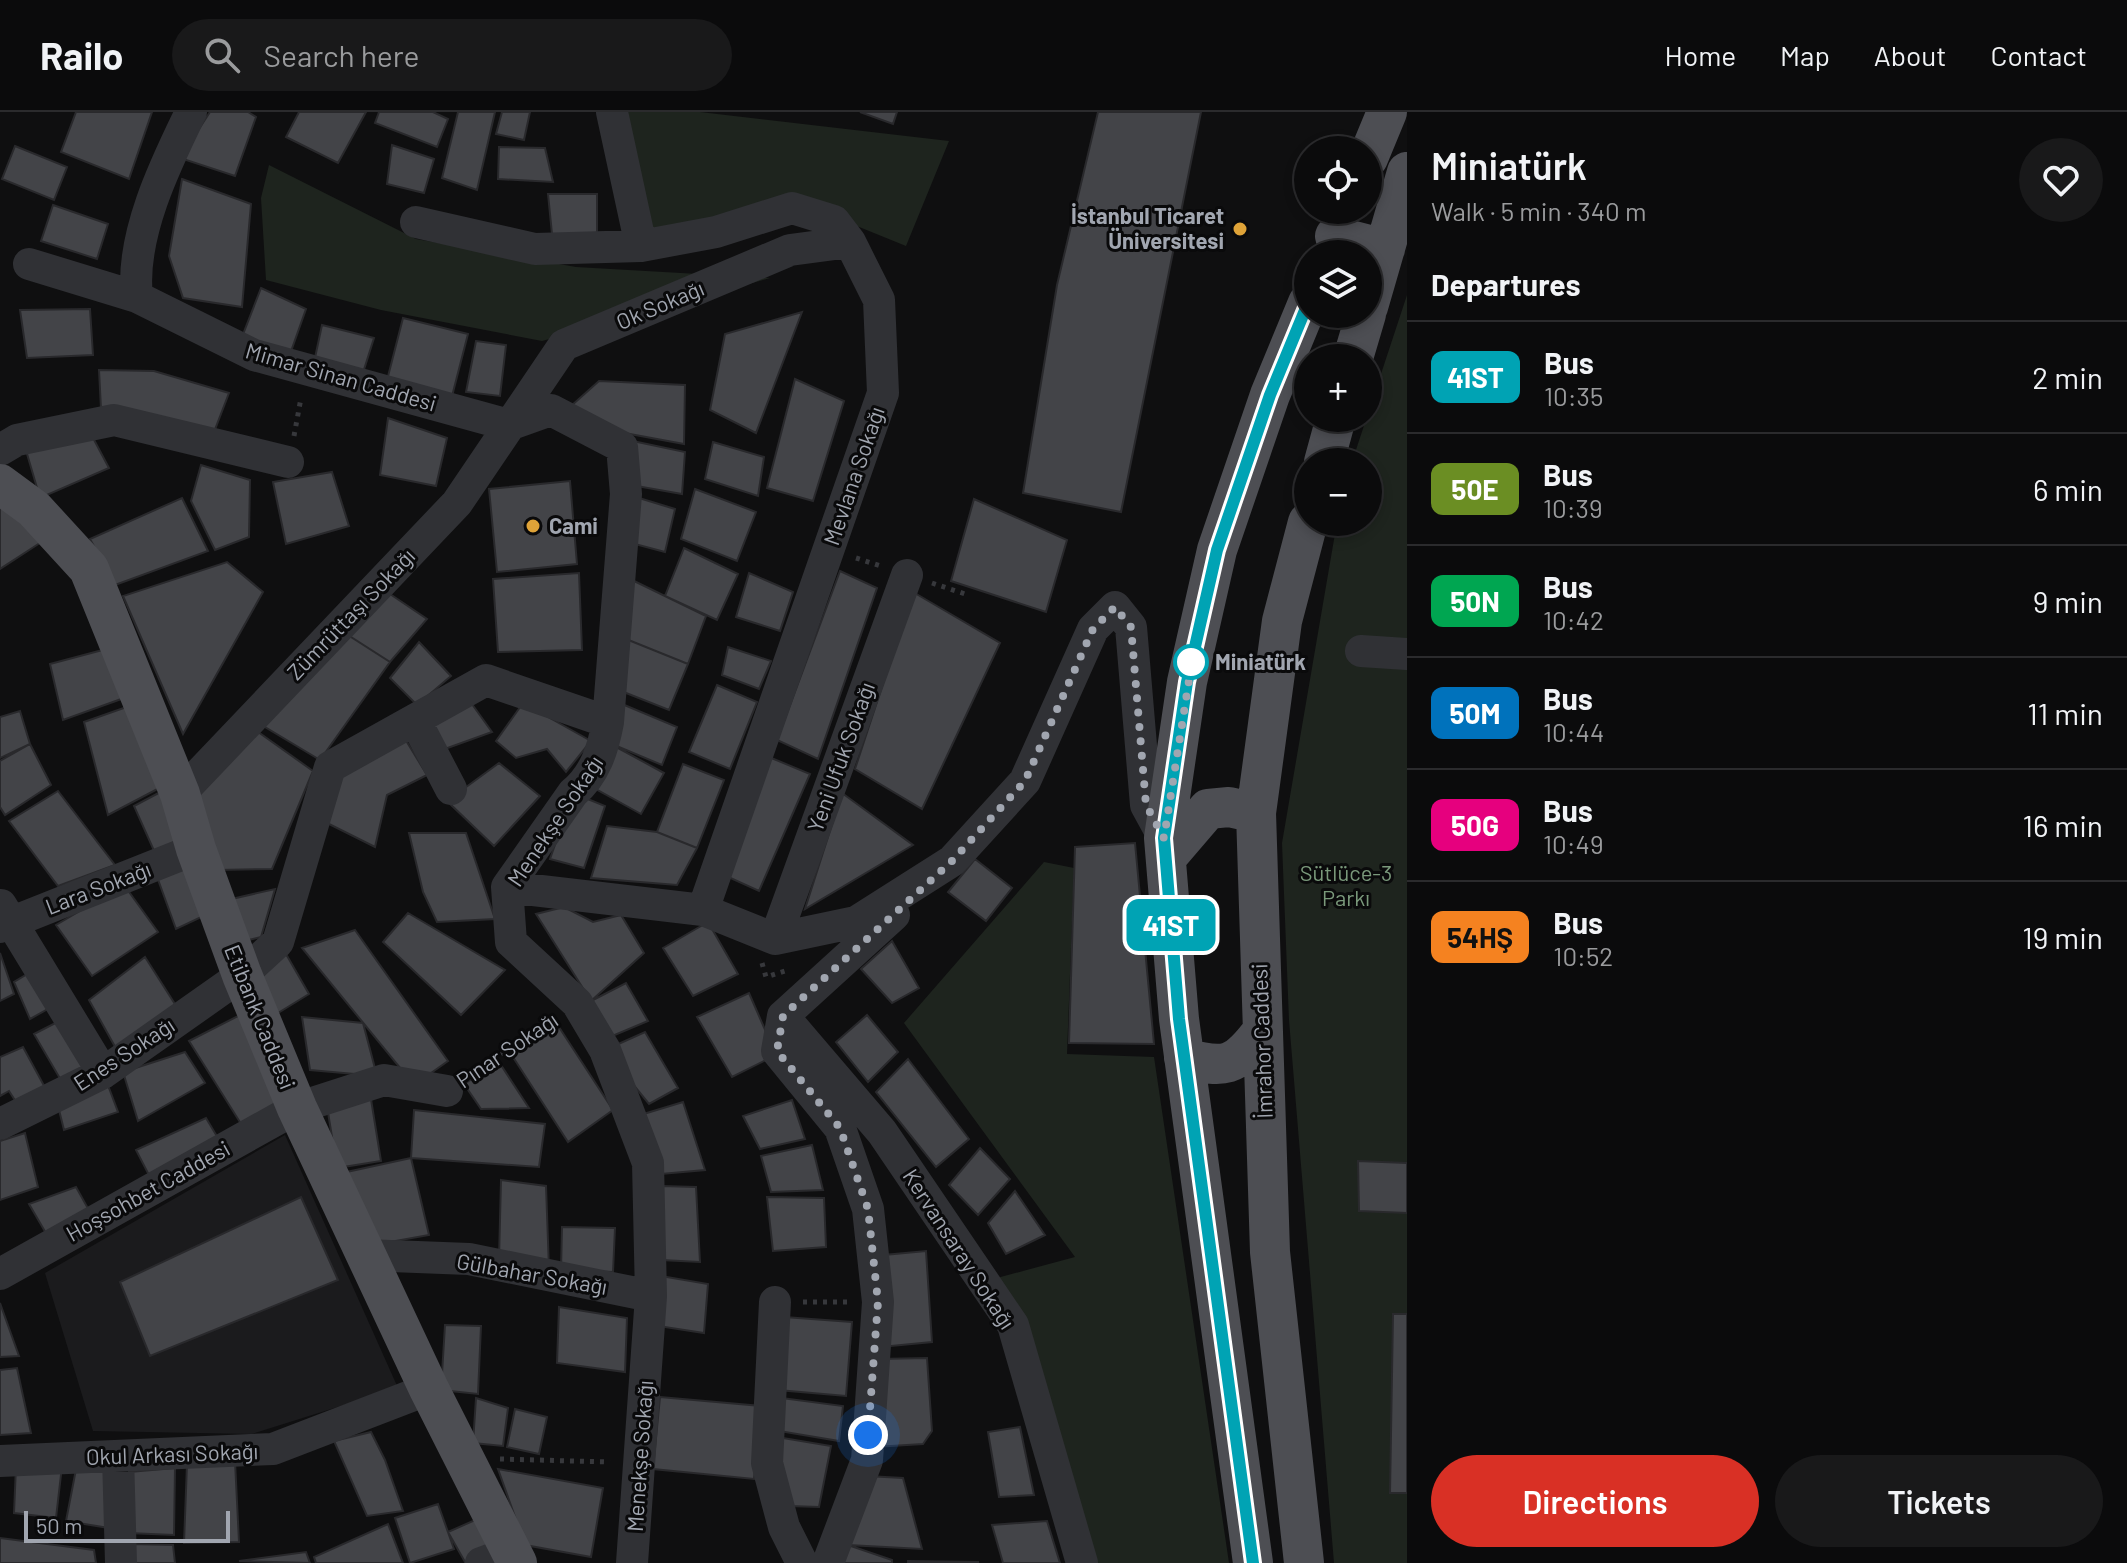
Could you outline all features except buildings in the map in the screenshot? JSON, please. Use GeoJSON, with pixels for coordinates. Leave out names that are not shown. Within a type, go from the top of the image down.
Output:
{"type":"FeatureCollection","features":[{"type":"Feature","properties":{"kind":"main road"},"geometry":{"type":"LineString","coordinates":[[1377,136],[1387,112]]}},
{"type":"Feature","properties":{"kind":"main road"},"geometry":{"type":"LineString","coordinates":[[1382,259],[1407,172]]}},
{"type":"Feature","properties":{"kind":"main road"},"geometry":{"type":"LineString","coordinates":[[1337,233],[1385,249]]}},
{"type":"Feature","properties":{"kind":"main road"},"geometry":{"type":"LineString","coordinates":[[1253,1563],[1184,1058],[1165,848],[1187,682],[1217,550],[1270,395],[1298,328]]}},
{"type":"Feature","properties":{"kind":"main road","name":"Etibank Caddesi"},"geometry":{"type":"LineString","coordinates":[[0,484],[34,509],[89,569],[180,794],[196,849],[242,975],[297,1108],[463,1457],[503,1559]]}},
{"type":"Feature","properties":{"kind":"main road","name":"İmrahor Caddesi"},"geometry":{"type":"LineString","coordinates":[[1304,536],[1282,621],[1256,813],[1270,1252],[1304,1563]]}},
{"type":"Feature","properties":{"kind":"main road"},"geometry":{"type":"LineString","coordinates":[[1165,848],[1208,809],[1229,807],[1256,813]]}},
{"type":"Feature","properties":{"kind":"main road"},"geometry":{"type":"LineString","coordinates":[[1184,1058],[1216,1066],[1242,1058],[1261,1033]]}},
{"type":"Feature","properties":{"kind":"street"},"geometry":{"type":"LineString","coordinates":[[137,297],[134,269],[164,167],[191,112]]}},
{"type":"Feature","properties":{"kind":"street"},"geometry":{"type":"LineString","coordinates":[[612,112],[641,246]]}},
{"type":"Feature","properties":{"kind":"street","name":"Mevlana Sokağı"},"geometry":{"type":"LineString","coordinates":[[416,222],[535,249],[641,246],[716,232],[792,208],[834,221],[850,242],[879,300],[883,393],[703,910]]}},
{"type":"Feature","properties":{"kind":"street","name":"Ok Sokağı"},"geometry":{"type":"LineString","coordinates":[[509,425],[564,345],[790,250],[850,242]]}},
{"type":"Feature","properties":{"kind":"street","name":"Mimar Sinan Caddesi"},"geometry":{"type":"LineString","coordinates":[[29,264],[137,297],[254,355],[509,425]]}},
{"type":"Feature","properties":{"kind":"street","name":"Menekşe Sokağı"},"geometry":{"type":"LineString","coordinates":[[509,425],[551,410],[622,447],[626,494],[608,722],[603,749],[585,783],[573,793],[507,887],[511,942],[577,1003],[605,1050],[648,1163],[651,1296],[642,1463],[632,1563]]}},
{"type":"Feature","properties":{"kind":"street"},"geometry":{"type":"LineString","coordinates":[[0,450],[17,440],[114,420],[288,462]]}},
{"type":"Feature","properties":{"kind":"street","name":"Zümrüttaşı Sokağı"},"geometry":{"type":"LineString","coordinates":[[180,794],[457,503],[509,425]]}},
{"type":"Feature","properties":{"kind":"street","name":"Yeni Ufuk Sokağı"},"geometry":{"type":"LineString","coordinates":[[775,939],[907,575]]}},
{"type":"Feature","properties":{"kind":"street"},"geometry":{"type":"LineString","coordinates":[[828,1563],[867,1460],[878,1302],[868,1209],[840,1128],[777,1051],[783,1016],[952,861],[1025,781],[1093,629],[1115,607],[1131,627],[1146,805],[1165,848]]}},
{"type":"Feature","properties":{"kind":"street"},"geometry":{"type":"LineString","coordinates":[[1361,651],[1407,654]]}},
{"type":"Feature","properties":{"kind":"street","name":"Enes Sokağı"},"geometry":{"type":"LineString","coordinates":[[0,1124],[103,1073],[242,975],[278,942],[330,767],[486,680],[608,722]]}},
{"type":"Feature","properties":{"kind":"street"},"geometry":{"type":"LineString","coordinates":[[415,720],[451,789]]}},
{"type":"Feature","properties":{"kind":"street","name":"Lara Sokağı"},"geometry":{"type":"LineString","coordinates":[[3,918],[196,849]]}},
{"type":"Feature","properties":{"kind":"street"},"geometry":{"type":"LineString","coordinates":[[507,887],[703,910],[775,939],[856,922],[952,861]]}},
{"type":"Feature","properties":{"kind":"street"},"geometry":{"type":"LineString","coordinates":[[3,918],[103,1073]]}},
{"type":"Feature","properties":{"kind":"street","name":"Kervansaray Sokağı"},"geometry":{"type":"LineString","coordinates":[[783,1016],[882,1132],[1013,1325],[1082,1563]]}},
{"type":"Feature","properties":{"kind":"street","name":"Pınar Sokağı"},"geometry":{"type":"LineString","coordinates":[[297,1108],[384,1080],[447,1091]]}},
{"type":"Feature","properties":{"kind":"street","name":"Hoşsohbet Caddesi"},"geometry":{"type":"LineString","coordinates":[[0,1274],[297,1108]]}},
{"type":"Feature","properties":{"kind":"street","name":"Gülbahar Sokağı"},"geometry":{"type":"LineString","coordinates":[[365,1255],[469,1259],[651,1296]]}},
{"type":"Feature","properties":{"kind":"street"},"geometry":{"type":"LineString","coordinates":[[775,1302],[767,1463],[784,1527],[802,1563]]}},
{"type":"Feature","properties":{"kind":"street","name":"Okul Arkası Sokağı"},"geometry":{"type":"LineString","coordinates":[[0,1461],[273,1449],[429,1389]]}},
{"type":"Feature","properties":{"kind":"street"},"geometry":{"type":"LineString","coordinates":[[118,1456],[121,1563]]}},
{"type":"Feature","properties":{"kind":"path"},"geometry":{"type":"LineString","coordinates":[[288,462],[308,370]]}},
{"type":"Feature","properties":{"kind":"path","name":"Pınar Sokağı"},"geometry":{"type":"LineString","coordinates":[[447,1091],[577,1003]]}},
{"type":"Feature","properties":{"kind":"path"},"geometry":{"type":"LineString","coordinates":[[775,1302],[878,1302]]}},
{"type":"Feature","properties":{"kind":"path"},"geometry":{"type":"LineString","coordinates":[[463,1457],[642,1463]]}},
{"type":"Feature","properties":{"kind":"shaded area"},"geometry":{"type":"Polygon","coordinates":[[[285,1135],[398,1388],[252,1434],[93,1431],[45,1273],[285,1135]]]}},
{"type":"Feature","properties":{"kind":"green space"},"geometry":{"type":"Polygon","coordinates":[[[628,112],[700,112],[949,141],[906,246],[810,207],[650,235],[628,112]]]}},
{"type":"Feature","properties":{"kind":"green space"},"geometry":{"type":"Polygon","coordinates":[[[269,165],[416,239],[576,267],[770,278],[542,341],[381,310],[266,280],[261,198],[269,165]]]}},
{"type":"Feature","properties":{"kind":"green space","name":"Sütlüce-3 Parkı"},"geometry":{"type":"Polygon","coordinates":[[[1407,295],[1407,1563],[1334,1563],[1289,1020],[1282,843],[1335,536],[1382,536],[1382,448],[1357,448],[1362,432],[1382,432],[1382,371],[1407,295]]]}},
{"type":"Feature","properties":{"kind":"green space"},"geometry":{"type":"Polygon","coordinates":[[[1044,862],[1074,868],[1067,1054],[1154,1057],[1229,1563],[1093,1563],[997,1278],[1075,1257],[904,1023],[1044,862]]]}},
{"type":"Feature","properties":{"kind":"bus line","name":"41ST"},"geometry":{"type":"LineString","coordinates":[[1253,1563],[1179,1019],[1164,838],[1187,682],[1217,550],[1270,395],[1298,328]]}},
{"type":"Feature","properties":{"kind":"place","name":"İstanbul Ticaret Üniversitesi"},"geometry":{"type":"Point","coordinates":[1240,229]}},
{"type":"Feature","properties":{"kind":"place","name":"Cami"},"geometry":{"type":"Point","coordinates":[533,526]}},
{"type":"Feature","properties":{"kind":"place","name":"Miniatürk"},"geometry":{"type":"Point","coordinates":[1191,662]}},
{"type":"Feature","properties":{"kind":"route"},"geometry":{"type":"LineString","coordinates":[[868,1435],[878,1302],[868,1209],[840,1128],[777,1051],[783,1016],[952,861],[1025,781],[1093,629],[1115,607],[1131,627],[1146,805],[1164,838],[1193,655],[1191,662]]}}]}
